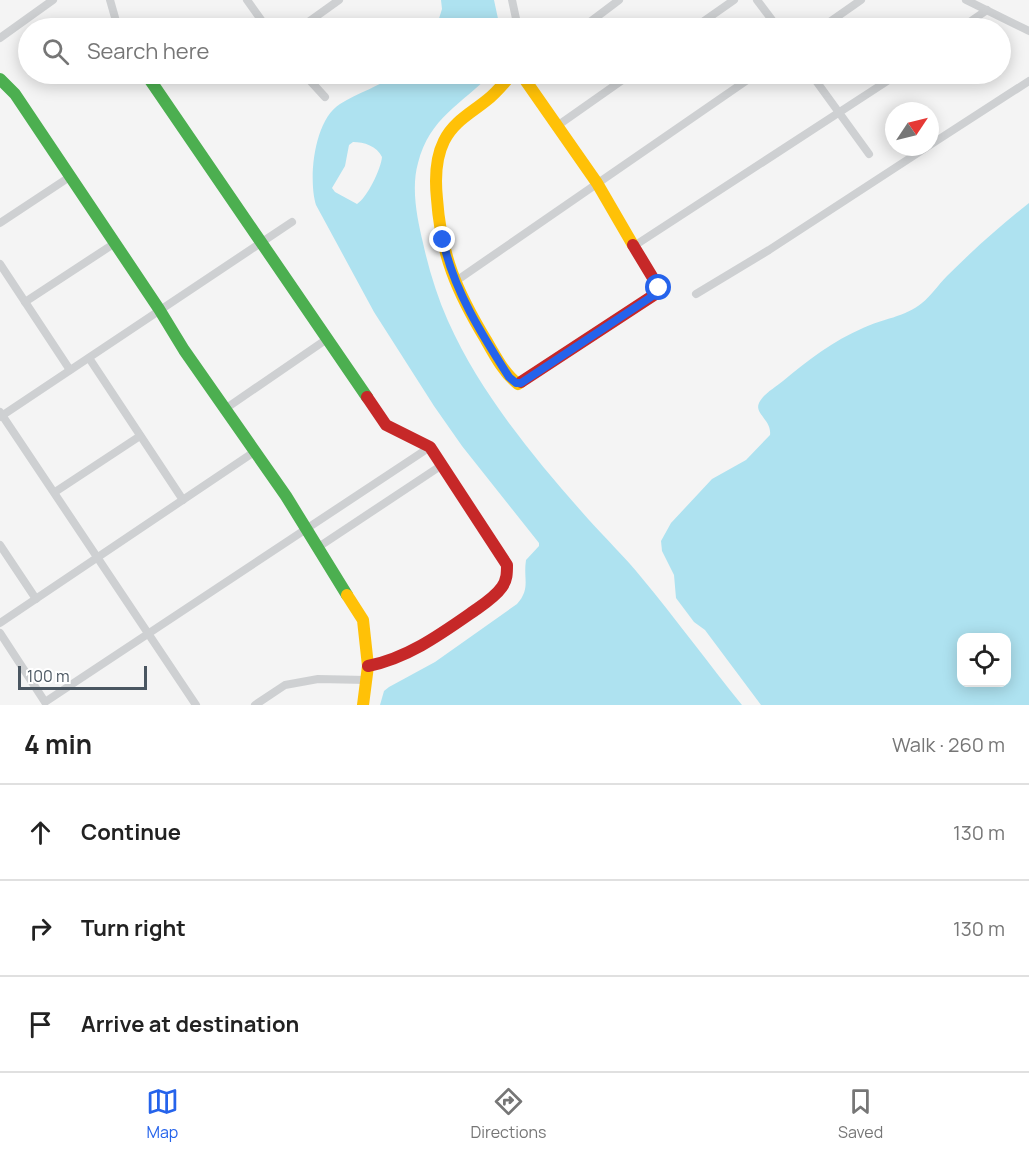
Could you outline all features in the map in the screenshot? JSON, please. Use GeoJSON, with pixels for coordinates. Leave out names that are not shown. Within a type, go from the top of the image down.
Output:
{"type":"FeatureCollection","features":[{"type":"Feature","properties":{"kind":"street"},"geometry":{"type":"LineString","coordinates":[[36,0],[42,8]]}},
{"type":"Feature","properties":{"kind":"street"},"geometry":{"type":"LineString","coordinates":[[28,18],[53,0]]}},
{"type":"Feature","properties":{"kind":"street"},"geometry":{"type":"LineString","coordinates":[[110,0],[115,18]]}},
{"type":"Feature","properties":{"kind":"street"},"geometry":{"type":"LineString","coordinates":[[247,0],[260,18]]}},
{"type":"Feature","properties":{"kind":"street"},"geometry":{"type":"LineString","coordinates":[[314,18],[339,0]]}},
{"type":"Feature","properties":{"kind":"street"},"geometry":{"type":"LineString","coordinates":[[512,0],[516,18]]}},
{"type":"Feature","properties":{"kind":"street"},"geometry":{"type":"LineString","coordinates":[[595,18],[619,0]]}},
{"type":"Feature","properties":{"kind":"street"},"geometry":{"type":"LineString","coordinates":[[708,18],[734,0]]}},
{"type":"Feature","properties":{"kind":"street"},"geometry":{"type":"LineString","coordinates":[[756,0],[770,18]]}},
{"type":"Feature","properties":{"kind":"street"},"geometry":{"type":"LineString","coordinates":[[835,18],[861,0]]}},
{"type":"Feature","properties":{"kind":"street"},"geometry":{"type":"LineString","coordinates":[[966,0],[1003,18]]}},
{"type":"Feature","properties":{"kind":"street"},"geometry":{"type":"LineString","coordinates":[[975,18],[987,10]]}},
{"type":"Feature","properties":{"kind":"street"},"geometry":{"type":"LineString","coordinates":[[1011,22],[1029,31]]}},
{"type":"Feature","properties":{"kind":"street"},"geometry":{"type":"LineString","coordinates":[[0,38],[18,25]]}},
{"type":"Feature","properties":{"kind":"street"},"geometry":{"type":"LineString","coordinates":[[0,79],[15,94],[225,409],[286,496],[304,529],[363,620],[368,666],[363,705]]}},
{"type":"Feature","properties":{"kind":"street"},"geometry":{"type":"LineString","coordinates":[[939,140],[1029,81]]}},
{"type":"Feature","properties":{"kind":"street"},"geometry":{"type":"LineString","coordinates":[[153,84],[386,424],[430,447],[507,565],[508,578],[502,590],[422,645],[383,665],[368,666]]}},
{"type":"Feature","properties":{"kind":"street"},"geometry":{"type":"LineString","coordinates":[[313,84],[325,97]]}},
{"type":"Feature","properties":{"kind":"street"},"geometry":{"type":"LineString","coordinates":[[502,84],[491,96],[456,123],[444,140],[439,154],[435,181],[439,226],[447,260],[475,321],[492,351],[509,377],[518,384],[658,291],[658,284],[597,183],[528,84]]}},
{"type":"Feature","properties":{"kind":"street"},"geometry":{"type":"LineString","coordinates":[[557,126],[617,84]]}},
{"type":"Feature","properties":{"kind":"street"},"geometry":{"type":"LineString","coordinates":[[456,281],[741,84]]}},
{"type":"Feature","properties":{"kind":"street"},"geometry":{"type":"LineString","coordinates":[[818,84],[869,154]]}},
{"type":"Feature","properties":{"kind":"street"},"geometry":{"type":"LineString","coordinates":[[634,246],[883,84]]}},
{"type":"Feature","properties":{"kind":"street"},"geometry":{"type":"LineString","coordinates":[[696,294],[769,250],[914,156]]}},
{"type":"Feature","properties":{"kind":"street"},"geometry":{"type":"LineString","coordinates":[[0,221],[71,176]]}},
{"type":"Feature","properties":{"kind":"street"},"geometry":{"type":"LineString","coordinates":[[196,705],[1,414],[292,222]]}},
{"type":"Feature","properties":{"kind":"street"},"geometry":{"type":"LineString","coordinates":[[25,302],[115,243]]}},
{"type":"Feature","properties":{"kind":"street"},"geometry":{"type":"LineString","coordinates":[[0,264],[70,370]]}},
{"type":"Feature","properties":{"kind":"street"},"geometry":{"type":"LineString","coordinates":[[225,409],[327,339]]}},
{"type":"Feature","properties":{"kind":"street"},"geometry":{"type":"LineString","coordinates":[[89,358],[183,500]]}},
{"type":"Feature","properties":{"kind":"street"},"geometry":{"type":"LineString","coordinates":[[55,492],[140,436]]}},
{"type":"Feature","properties":{"kind":"street"},"geometry":{"type":"LineString","coordinates":[[0,633],[45,702],[430,447]]}},
{"type":"Feature","properties":{"kind":"street"},"geometry":{"type":"LineString","coordinates":[[0,623],[254,452]]}},
{"type":"Feature","properties":{"kind":"street"},"geometry":{"type":"LineString","coordinates":[[317,548],[442,465]]}},
{"type":"Feature","properties":{"kind":"street"},"geometry":{"type":"LineString","coordinates":[[0,545],[36,599]]}},
{"type":"Feature","properties":{"kind":"street"},"geometry":{"type":"LineString","coordinates":[[255,705],[285,685],[318,679],[367,680]]}},
{"type":"Feature","properties":{"kind":"water"},"geometry":{"type":"Polygon","coordinates":[[[441,0],[494,0],[498,18],[439,18],[442,9],[441,0]]]}},
{"type":"Feature","properties":{"kind":"water"},"geometry":{"type":"Polygon","coordinates":[[[379,84],[481,84],[438,123],[423,147],[416,173],[416,203],[425,253],[444,312],[476,375],[511,426],[569,497],[635,570],[742,705],[380,705],[384,691],[389,687],[435,662],[517,604],[524,593],[526,560],[539,546],[539,543],[462,446],[434,406],[374,312],[316,205],[313,166],[319,136],[331,112],[354,96],[379,84]],[[353,142],[349,145],[345,166],[332,188],[357,204],[373,183],[382,157],[374,147],[353,142]]]}},
{"type":"Feature","properties":{"kind":"water"},"geometry":{"type":"Polygon","coordinates":[[[1029,203],[1029,705],[761,705],[705,630],[694,622],[676,598],[674,575],[662,551],[661,541],[671,523],[712,479],[746,460],[770,435],[768,425],[758,407],[767,394],[811,358],[841,339],[915,308],[987,238],[1029,203]]]}},
{"type":"Feature","properties":{"kind":"traffic: fast"},"geometry":{"type":"LineString","coordinates":[[0,79],[15,94],[184,350],[286,496],[347,595]]}},
{"type":"Feature","properties":{"kind":"traffic: fast"},"geometry":{"type":"LineString","coordinates":[[153,84],[367,397]]}},
{"type":"Feature","properties":{"kind":"traffic: slow"},"geometry":{"type":"LineString","coordinates":[[503,84],[452,128],[439,155],[436,184],[442,238],[459,289],[500,364],[518,384],[521,382]]}},
{"type":"Feature","properties":{"kind":"traffic: slow"},"geometry":{"type":"LineString","coordinates":[[528,84],[597,183],[633,245]]}},
{"type":"Feature","properties":{"kind":"traffic: slow"},"geometry":{"type":"LineString","coordinates":[[347,595],[363,620],[368,666],[363,705]]}},
{"type":"Feature","properties":{"kind":"traffic: jam"},"geometry":{"type":"LineString","coordinates":[[521,382],[654,295],[659,288],[633,245]]}},
{"type":"Feature","properties":{"kind":"traffic: jam"},"geometry":{"type":"LineString","coordinates":[[367,397],[386,425],[430,447],[507,565],[504,584],[485,603],[424,644],[397,657],[368,666]]}},
{"type":"Feature","properties":{"kind":"route"},"geometry":{"type":"LineString","coordinates":[[443,240],[447,260],[475,321],[509,377],[518,384],[654,295],[659,288]]}}]}
